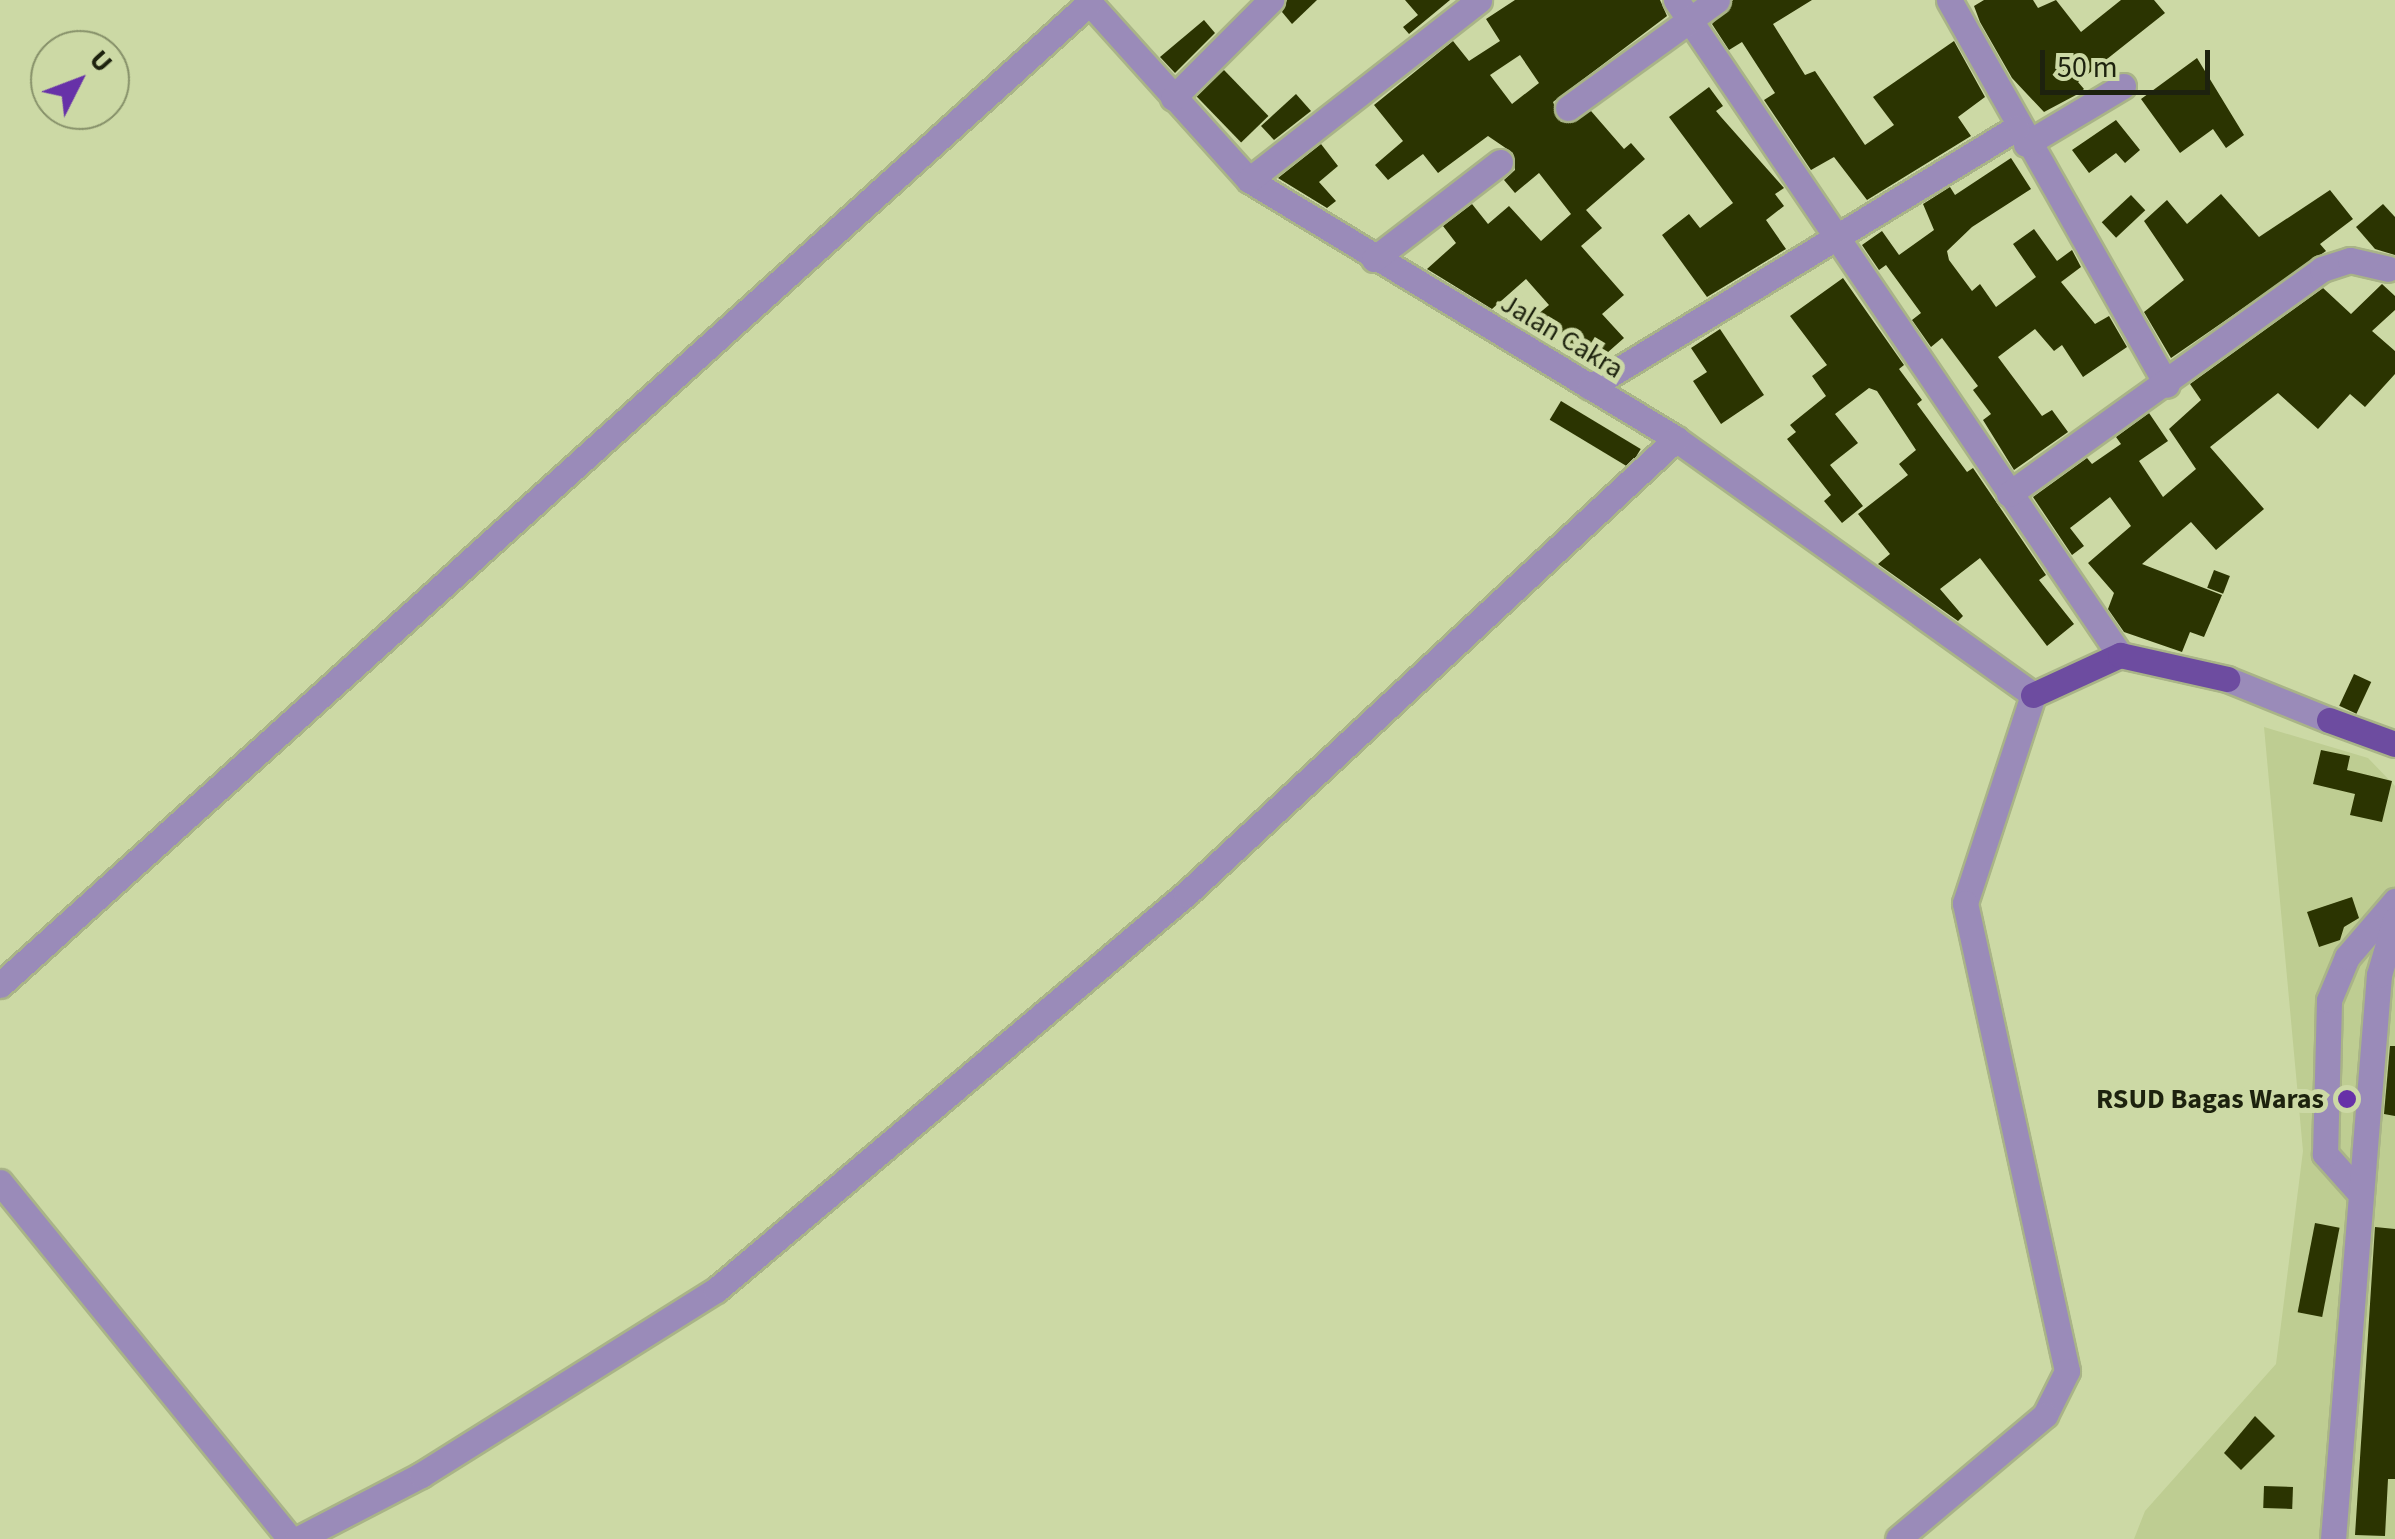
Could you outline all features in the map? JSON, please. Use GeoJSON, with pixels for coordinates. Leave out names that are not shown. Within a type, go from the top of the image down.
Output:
{"type":"FeatureCollection","features":[{"type":"Feature","properties":{"kind":"main road"},"geometry":{"type":"LineString","coordinates":[[2033,694],[2120,655],[2227,679]]}},
{"type":"Feature","properties":{"kind":"main road"},"geometry":{"type":"LineString","coordinates":[[2329,720],[2395,744]]}},
{"type":"Feature","properties":{"kind":"street"},"geometry":{"type":"LineString","coordinates":[[1172,98],[1272,0]]}},
{"type":"Feature","properties":{"kind":"street"},"geometry":{"type":"LineString","coordinates":[[1249,180],[1478,0]]}},
{"type":"Feature","properties":{"kind":"street"},"geometry":{"type":"LineString","coordinates":[[1568,108],[1681,9],[1717,0]]}},
{"type":"Feature","properties":{"kind":"street"},"geometry":{"type":"LineString","coordinates":[[1949,0],[2021,136],[2167,384]]}},
{"type":"Feature","properties":{"kind":"street"},"geometry":{"type":"LineString","coordinates":[[0,985],[1095,4]]}},
{"type":"Feature","properties":{"kind":"street","name":"Jalan Cakra"},"geometry":{"type":"LineString","coordinates":[[1095,4],[1172,98],[1249,180],[1676,439],[2033,694]]}},
{"type":"Feature","properties":{"kind":"street"},"geometry":{"type":"LineString","coordinates":[[1681,9],[2120,655]]}},
{"type":"Feature","properties":{"kind":"street"},"geometry":{"type":"LineString","coordinates":[[1590,387],[1835,235],[2123,86]]}},
{"type":"Feature","properties":{"kind":"street"},"geometry":{"type":"LineString","coordinates":[[1374,259],[1500,162]]}},
{"type":"Feature","properties":{"kind":"street"},"geometry":{"type":"LineString","coordinates":[[2009,494],[2339,260],[2388,270]]}},
{"type":"Feature","properties":{"kind":"street"},"geometry":{"type":"LineString","coordinates":[[298,1539],[343,1531],[716,1290],[1186,894],[1676,439]]}},
{"type":"Feature","properties":{"kind":"street"},"geometry":{"type":"LineString","coordinates":[[2227,679],[2329,720]]}},
{"type":"Feature","properties":{"kind":"street"},"geometry":{"type":"LineString","coordinates":[[1898,1539],[2045,1415],[2067,1371],[1965,903],[2033,694]]}},
{"type":"Feature","properties":{"kind":"street"},"geometry":{"type":"LineString","coordinates":[[2358,1190],[2324,1154],[2329,1000],[2347,958],[2395,901]]}},
{"type":"Feature","properties":{"kind":"street"},"geometry":{"type":"LineString","coordinates":[[2333,1539],[2358,1190],[2385,1036],[2379,975],[2395,920]]}},
{"type":"Feature","properties":{"kind":"street"},"geometry":{"type":"LineString","coordinates":[[0,1182],[290,1539]]}},
{"type":"Feature","properties":{"kind":"shaded area","name":"RSUD Bagas Waras"},"geometry":{"type":"Polygon","coordinates":[[[2264,727],[2368,758],[2395,786],[2395,1539],[2134,1539],[2145,1511],[2276,1364],[2303,1151],[2264,727]]]}},
{"type":"Feature","properties":{"kind":"building"},"geometry":{"type":"Polygon","coordinates":[[[1287,0],[1317,0],[1292,24],[1282,12],[1287,0]]]}},
{"type":"Feature","properties":{"kind":"building"},"geometry":{"type":"Polygon","coordinates":[[[1405,0],[1450,0],[1409,34],[1403,27],[1418,15],[1405,0]]]}},
{"type":"Feature","properties":{"kind":"building"},"geometry":{"type":"Polygon","coordinates":[[[1515,0],[1660,0],[1667,16],[1553,102],[1561,122],[1591,111],[1624,149],[1631,143],[1645,159],[1586,210],[1602,228],[1581,246],[1624,295],[1602,314],[1624,338],[1590,368],[1537,315],[1549,305],[1526,279],[1492,309],[1427,269],[1456,243],[1443,226],[1472,204],[1488,224],[1509,206],[1541,241],[1571,214],[1539,173],[1515,193],[1504,180],[1515,170],[1513,153],[1488,136],[1438,173],[1423,154],[1388,180],[1375,165],[1403,141],[1374,105],[1453,41],[1469,61],[1500,41],[1486,19],[1515,0]],[[1520,55],[1490,75],[1512,104],[1539,83],[1520,55]]]}},
{"type":"Feature","properties":{"kind":"building"},"geometry":{"type":"Polygon","coordinates":[[[1733,0],[1812,0],[1773,24],[1805,75],[1815,71],[1865,145],[1894,125],[1873,97],[1954,41],[1985,97],[1958,117],[1971,136],[1867,200],[1834,157],[1811,170],[1764,100],[1775,93],[1742,42],[1729,50],[1712,24],[1733,0]]]}},
{"type":"Feature","properties":{"kind":"building"},"geometry":{"type":"Polygon","coordinates":[[[1984,0],[2033,0],[2038,8],[2056,0],[2081,32],[2121,0],[2154,0],[2165,13],[2078,82],[2084,89],[2044,112],[2012,78],[1980,22],[1974,6],[1984,0]]]}},
{"type":"Feature","properties":{"kind":"building"},"geometry":{"type":"Polygon","coordinates":[[[1204,20],[1215,33],[1175,73],[1160,57],[1204,20]]]}},
{"type":"Feature","properties":{"kind":"building"},"geometry":{"type":"Polygon","coordinates":[[[2197,58],[2244,135],[2226,148],[2213,129],[2180,153],[2141,99],[2197,58]]]}},
{"type":"Feature","properties":{"kind":"building"},"geometry":{"type":"Polygon","coordinates":[[[1224,70],[1268,116],[1241,142],[1197,96],[1224,70]]]}},
{"type":"Feature","properties":{"kind":"building"},"geometry":{"type":"Polygon","coordinates":[[[1709,87],[1723,106],[1716,111],[1784,188],[1775,194],[1784,206],[1766,220],[1786,249],[1707,297],[1662,235],[1689,214],[1700,228],[1733,203],[1669,117],[1709,87]]]}},
{"type":"Feature","properties":{"kind":"building"},"geometry":{"type":"Polygon","coordinates":[[[1296,94],[1311,111],[1274,140],[1261,126],[1296,94]]]}},
{"type":"Feature","properties":{"kind":"building"},"geometry":{"type":"Polygon","coordinates":[[[2116,120],[2140,150],[2125,163],[2116,153],[2089,173],[2072,150],[2116,120]]]}},
{"type":"Feature","properties":{"kind":"building"},"geometry":{"type":"Polygon","coordinates":[[[1321,144],[1338,166],[1319,182],[1336,201],[1327,208],[1278,178],[1321,144]]]}},
{"type":"Feature","properties":{"kind":"building"},"geometry":{"type":"Polygon","coordinates":[[[2011,158],[2031,189],[1972,227],[1947,251],[1949,260],[1972,291],[1980,284],[1996,307],[2036,277],[2013,244],[2034,229],[2057,261],[2072,250],[2081,267],[2061,282],[2095,324],[2109,316],[2127,347],[2083,377],[2062,345],[2054,351],[2035,329],[1998,357],[2042,416],[2052,410],[2068,432],[2014,470],[1983,420],[1991,414],[1973,390],[1978,386],[1942,338],[1931,347],[1912,320],[1921,313],[1886,265],[1879,270],[1862,245],[1882,231],[1899,255],[1934,230],[1923,204],[1950,187],[1955,195],[2011,158]]]}},
{"type":"Feature","properties":{"kind":"building"},"geometry":{"type":"Polygon","coordinates":[[[2330,190],[2353,219],[2320,244],[2326,251],[2171,358],[2144,312],[2184,280],[2144,221],[2167,200],[2187,224],[2221,194],[2259,237],[2330,190]]]}},
{"type":"Feature","properties":{"kind":"building"},"geometry":{"type":"Polygon","coordinates":[[[2131,195],[2145,210],[2116,238],[2102,222],[2131,195]]]}},
{"type":"Feature","properties":{"kind":"building"},"geometry":{"type":"Polygon","coordinates":[[[2383,204],[2395,217],[2395,255],[2375,249],[2356,227],[2383,204]]]}},
{"type":"Feature","properties":{"kind":"building"},"geometry":{"type":"Polygon","coordinates":[[[1843,278],[1904,365],[1899,369],[1922,400],[1917,404],[1967,472],[1973,468],[2046,575],[2039,580],[2074,624],[2047,646],[1980,558],[1940,589],[1963,616],[1958,621],[1878,564],[1890,554],[1858,514],[1908,475],[1899,464],[1916,450],[1877,391],[1869,388],[1835,414],[1858,443],[1830,465],[1863,506],[1842,523],[1824,501],[1831,495],[1787,439],[1796,432],[1790,425],[1826,396],[1812,376],[1827,365],[1790,316],[1843,278]]]}},
{"type":"Feature","properties":{"kind":"building"},"geometry":{"type":"Polygon","coordinates":[[[2382,284],[2395,296],[2395,310],[2372,331],[2395,351],[2395,374],[2365,407],[2350,394],[2318,429],[2278,393],[2210,447],[2264,509],[2216,550],[2191,522],[2142,564],[2222,595],[2204,637],[2190,632],[2182,652],[2124,632],[2108,609],[2114,593],[2088,563],[2131,526],[2110,497],[2070,528],[2084,546],[2072,555],[2033,497],[2087,458],[2092,464],[2121,444],[2116,437],[2149,413],[2168,441],[2139,461],[2163,497],[2196,469],[2169,429],[2201,400],[2190,384],[2323,288],[2351,314],[2382,284]]]}},
{"type":"Feature","properties":{"kind":"building"},"geometry":{"type":"Polygon","coordinates":[[[1720,329],[1764,395],[1721,424],[1693,381],[1707,372],[1691,348],[1720,329]]]}},
{"type":"Feature","properties":{"kind":"building"},"geometry":{"type":"Polygon","coordinates":[[[1561,401],[1641,449],[1629,468],[1550,420],[1561,401]]]}},
{"type":"Feature","properties":{"kind":"building"},"geometry":{"type":"Polygon","coordinates":[[[2214,570],[2230,576],[2223,594],[2207,588],[2214,570]]]}},
{"type":"Feature","properties":{"kind":"building"},"geometry":{"type":"Polygon","coordinates":[[[2354,674],[2371,682],[2356,714],[2339,706],[2354,674]]]}},
{"type":"Feature","properties":{"kind":"building"},"geometry":{"type":"Polygon","coordinates":[[[2321,750],[2350,756],[2347,770],[2392,781],[2382,822],[2350,815],[2355,794],[2313,784],[2321,750]]]}},
{"type":"Feature","properties":{"kind":"building"},"geometry":{"type":"Polygon","coordinates":[[[2352,897],[2359,918],[2344,927],[2340,940],[2319,947],[2307,912],[2352,897]]]}},
{"type":"Feature","properties":{"kind":"building"},"geometry":{"type":"Polygon","coordinates":[[[2390,1046],[2395,1046],[2395,1116],[2384,1114],[2390,1046]]]}},
{"type":"Feature","properties":{"kind":"building"},"geometry":{"type":"Polygon","coordinates":[[[2315,1223],[2340,1228],[2322,1317],[2298,1312],[2315,1223]]]}},
{"type":"Feature","properties":{"kind":"building"},"geometry":{"type":"Polygon","coordinates":[[[2375,1227],[2395,1229],[2395,1479],[2388,1479],[2385,1536],[2355,1535],[2375,1227]]]}},
{"type":"Feature","properties":{"kind":"building"},"geometry":{"type":"Polygon","coordinates":[[[2255,1416],[2275,1436],[2241,1470],[2224,1453],[2255,1416]]]}},
{"type":"Feature","properties":{"kind":"building"},"geometry":{"type":"Polygon","coordinates":[[[2264,1486],[2293,1487],[2292,1509],[2263,1508],[2264,1486]]]}},
{"type":"Feature","properties":{"kind":"place","name":"RSUD Bagas Waras"},"geometry":{"type":"Point","coordinates":[2347,1099]}}]}
